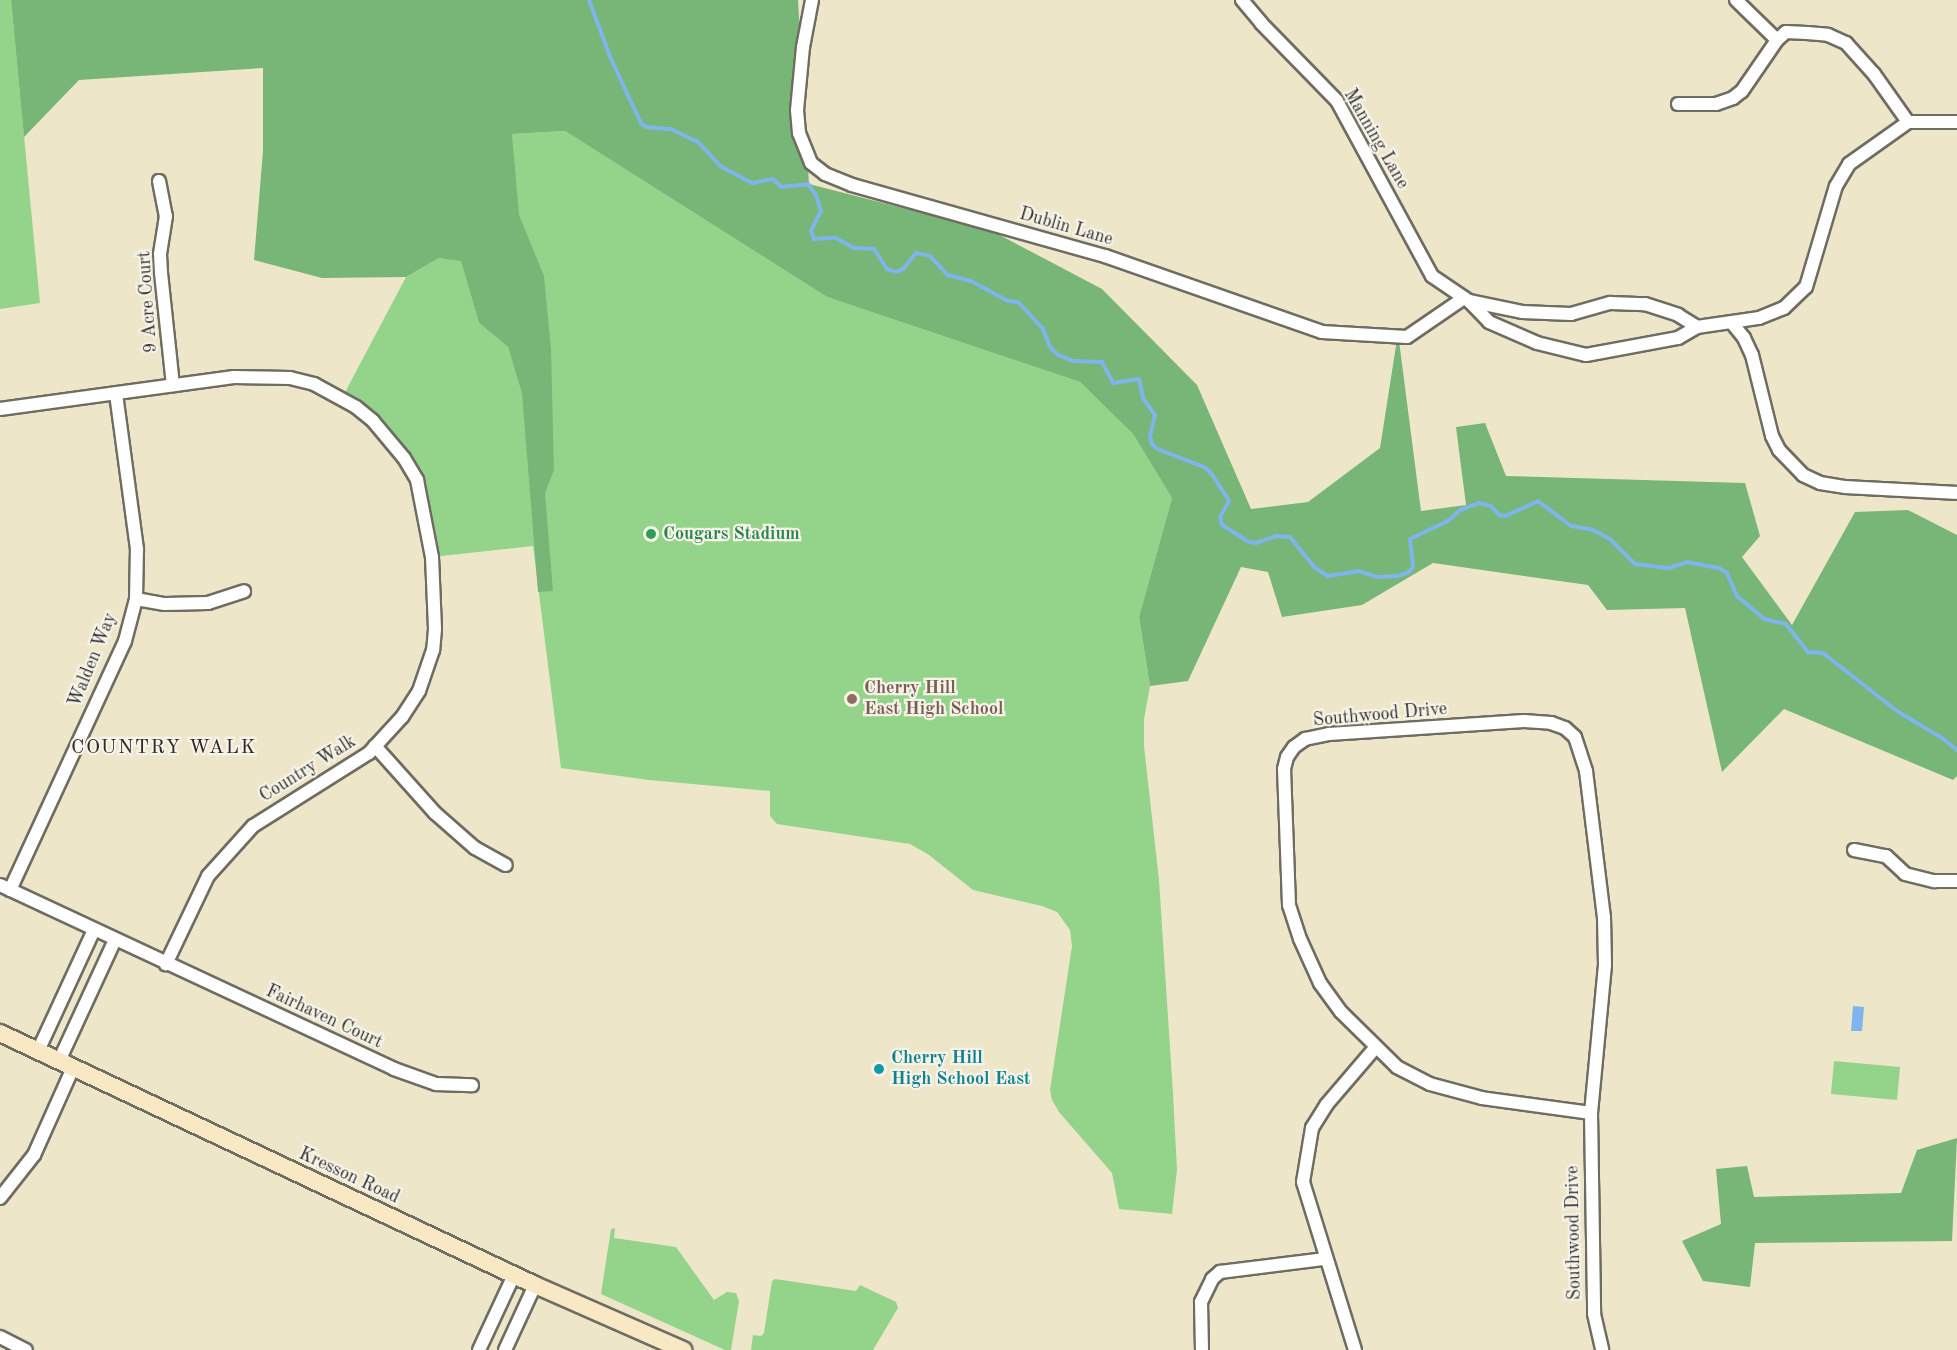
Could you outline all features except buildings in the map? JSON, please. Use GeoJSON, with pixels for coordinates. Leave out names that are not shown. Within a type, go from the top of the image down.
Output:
{"type":"FeatureCollection","features":[{"type":"Feature","properties":{"kind":"street","name":"Dublin Lane"},"geometry":{"type":"LineString","coordinates":[[812,0],[803,47],[797,110],[799,133],[811,163],[825,174],[852,185],[1105,256],[1322,332],[1407,338],[1466,299]]}},
{"type":"Feature","properties":{"kind":"street","name":"Manning Lane"},"geometry":{"type":"LineString","coordinates":[[1242,0],[1261,23],[1337,101],[1432,276],[1466,299],[1489,322],[1537,343],[1586,355],[1678,338],[1697,327],[1759,318],[1784,308],[1794,301],[1806,287],[1836,186],[1850,164],[1908,122]]}},
{"type":"Feature","properties":{"kind":"street"},"geometry":{"type":"LineString","coordinates":[[1736,0],[1777,40]]}},
{"type":"Feature","properties":{"kind":"street"},"geometry":{"type":"LineString","coordinates":[[1678,104],[1716,104],[1734,98],[1742,91],[1777,40],[1786,32],[1807,33],[1828,35],[1846,43],[1874,74],[1908,122],[1957,122]]}},
{"type":"Feature","properties":{"kind":"street","name":"9 Acre Court"},"geometry":{"type":"LineString","coordinates":[[159,181],[166,216],[160,254],[160,273],[172,386]]}},
{"type":"Feature","properties":{"kind":"street","name":"Manning Lane"},"geometry":{"type":"LineString","coordinates":[[1466,299],[1522,312],[1571,314],[1610,303],[1645,304],[1678,315],[1697,327]]}},
{"type":"Feature","properties":{"kind":"street"},"geometry":{"type":"LineString","coordinates":[[1732,323],[1744,338],[1752,355],[1772,436],[1779,450],[1803,475],[1820,483],[1846,487],[1957,493]]}},
{"type":"Feature","properties":{"kind":"street","name":"Country Walk"},"geometry":{"type":"LineString","coordinates":[[0,409],[264,375],[314,384],[342,398],[373,421],[404,458],[417,480],[432,557],[433,650],[419,691],[402,717],[375,746],[331,778],[253,826],[208,876],[166,964]]}},
{"type":"Feature","properties":{"kind":"street","name":"Walden Way"},"geometry":{"type":"LineString","coordinates":[[5,888],[125,641],[136,599],[136,549],[116,393]]}},
{"type":"Feature","properties":{"kind":"street"},"geometry":{"type":"LineString","coordinates":[[136,599],[165,604],[208,603],[244,591]]}},
{"type":"Feature","properties":{"kind":"street","name":"Southwood Drive"},"geometry":{"type":"LineString","coordinates":[[1591,1113],[1482,1098],[1430,1084],[1397,1067],[1375,1048],[1341,1012],[1320,983],[1300,939],[1289,905],[1284,769],[1287,757],[1305,740],[1329,734],[1524,722],[1551,723],[1565,728],[1575,737],[1584,761],[1604,917],[1605,964],[1591,1113],[1594,1314],[1602,1350]]}},
{"type":"Feature","properties":{"kind":"street"},"geometry":{"type":"LineString","coordinates":[[375,746],[435,813],[475,848],[506,865]]}},
{"type":"Feature","properties":{"kind":"street"},"geometry":{"type":"LineString","coordinates":[[1854,850],[1886,856],[1905,874],[1934,881],[1957,881]]}},
{"type":"Feature","properties":{"kind":"street"},"geometry":{"type":"LineString","coordinates":[[5,888],[166,964]]}},
{"type":"Feature","properties":{"kind":"street"},"geometry":{"type":"LineString","coordinates":[[38,1051],[94,930]]}},
{"type":"Feature","properties":{"kind":"street"},"geometry":{"type":"LineString","coordinates":[[0,1198],[34,1155],[115,940]]}},
{"type":"Feature","properties":{"kind":"street","name":"Fairhaven Court"},"geometry":{"type":"LineString","coordinates":[[166,964],[394,1069],[436,1084],[472,1085]]}},
{"type":"Feature","properties":{"kind":"street","name":"Kresson Road"},"geometry":{"type":"LineString","coordinates":[[0,1033],[514,1275],[682,1350]]}},
{"type":"Feature","properties":{"kind":"street"},"geometry":{"type":"LineString","coordinates":[[1355,1350],[1303,1182],[1312,1128],[1327,1104],[1375,1048]]}},
{"type":"Feature","properties":{"kind":"street"},"geometry":{"type":"LineString","coordinates":[[1202,1350],[1201,1302],[1212,1279],[1220,1272],[1325,1259]]}},
{"type":"Feature","properties":{"kind":"street"},"geometry":{"type":"LineString","coordinates":[[479,1350],[514,1275]]}},
{"type":"Feature","properties":{"kind":"street"},"geometry":{"type":"LineString","coordinates":[[505,1350],[536,1285]]}},
{"type":"Feature","properties":{"kind":"street"},"geometry":{"type":"LineString","coordinates":[[0,1337],[26,1350]]}},
{"type":"Feature","properties":{"kind":"green space"},"geometry":{"type":"Polygon","coordinates":[[[0,0],[11,0],[40,303],[0,309],[0,0]]]}},
{"type":"Feature","properties":{"kind":"green space"},"geometry":{"type":"Polygon","coordinates":[[[11,0],[798,0],[809,184],[992,231],[1102,289],[1197,385],[1251,509],[1308,502],[1380,448],[1398,333],[1421,511],[1466,505],[1456,427],[1485,423],[1506,476],[1745,483],[1760,536],[1742,557],[1792,625],[1855,512],[1908,510],[1957,535],[1957,776],[1953,780],[1784,709],[1722,772],[1685,608],[1607,610],[1588,585],[1433,563],[1362,605],[1282,617],[1268,572],[1241,567],[1188,681],[1150,686],[1139,617],[1172,498],[1133,434],[1080,382],[827,297],[565,131],[512,134],[519,215],[544,276],[551,350],[554,470],[545,493],[553,591],[538,592],[522,393],[508,347],[479,323],[461,261],[439,258],[406,277],[322,278],[254,260],[263,151],[263,68],[79,80],[24,137],[11,0]]]}},
{"type":"Feature","properties":{"kind":"green space"},"geometry":{"type":"Polygon","coordinates":[[[565,131],[827,297],[1080,382],[1133,434],[1172,498],[1139,617],[1150,686],[1144,719],[1144,746],[1159,880],[1173,1093],[1177,1170],[1172,1214],[1119,1209],[1112,1173],[1059,1112],[1052,1100],[1050,1090],[1072,946],[1070,930],[1057,912],[1042,906],[973,890],[929,855],[910,844],[777,824],[770,816],[770,791],[649,780],[561,768],[533,546],[432,557],[417,480],[404,458],[342,398],[406,277],[439,258],[461,260],[479,323],[508,347],[522,390],[512,134],[565,131]]]}},
{"type":"Feature","properties":{"kind":"green space"},"geometry":{"type":"Polygon","coordinates":[[[1834,1061],[1900,1067],[1897,1100],[1831,1094],[1834,1061]]]}},
{"type":"Feature","properties":{"kind":"green space"},"geometry":{"type":"Polygon","coordinates":[[[1957,1138],[1952,1241],[1755,1243],[1750,1287],[1703,1281],[1682,1241],[1721,1224],[1716,1169],[1747,1166],[1754,1197],[1901,1193],[1917,1150],[1957,1138]]]}},
{"type":"Feature","properties":{"kind":"green space"},"geometry":{"type":"Polygon","coordinates":[[[615,1228],[614,1238],[676,1247],[714,1300],[727,1292],[736,1293],[739,1301],[731,1350],[725,1350],[601,1294],[611,1229],[615,1228]]]}},
{"type":"Feature","properties":{"kind":"green space"},"geometry":{"type":"Polygon","coordinates":[[[775,1279],[856,1291],[860,1285],[896,1302],[898,1308],[873,1350],[751,1350],[753,1335],[761,1336],[764,1333],[772,1281],[775,1279]]]}},
{"type":"Feature","properties":{"kind":"water"},"geometry":{"type":"Polygon","coordinates":[[[1853,1006],[1864,1007],[1862,1031],[1851,1031],[1853,1006]]]}},
{"type":"Feature","properties":{"kind":"waterway"},"geometry":{"type":"LineString","coordinates":[[589,0],[611,59],[641,123],[646,127],[671,129],[698,142],[720,166],[752,183],[773,179],[781,187],[808,184],[816,195],[821,211],[811,231],[814,239],[836,238],[854,248],[874,249],[887,269],[896,272],[903,269],[916,253],[930,256],[948,275],[971,281],[1008,301],[1018,302],[1043,329],[1050,347],[1058,355],[1074,361],[1102,362],[1113,383],[1139,379],[1143,398],[1155,415],[1150,437],[1152,444],[1157,449],[1204,467],[1211,473],[1229,501],[1220,517],[1222,525],[1249,542],[1256,543],[1276,536],[1290,537],[1314,567],[1328,576],[1358,571],[1378,577],[1398,576],[1409,572],[1413,567],[1410,539],[1448,521],[1460,510],[1479,503],[1491,506],[1499,515],[1505,516],[1538,501],[1571,526],[1593,530],[1610,539],[1635,564],[1669,568],[1687,562],[1719,568],[1727,573],[1737,596],[1764,619],[1786,624],[1808,652],[1823,653],[1897,711],[1942,738],[1957,750]]}},
{"type":"Feature","properties":{"kind":"place","name":"Cougars Stadium"},"geometry":{"type":"Point","coordinates":[651,534]}},
{"type":"Feature","properties":{"kind":"place","name":"Cherry Hill East High School"},"geometry":{"type":"Point","coordinates":[852,699]}},
{"type":"Feature","properties":{"kind":"place","name":"Cherry Hill High School East"},"geometry":{"type":"Point","coordinates":[879,1069]}},
{"type":"Feature","properties":{"kind":"district","name":"COUNTRY WALK"},"geometry":{"type":"Point","coordinates":[164,748]}}]}
